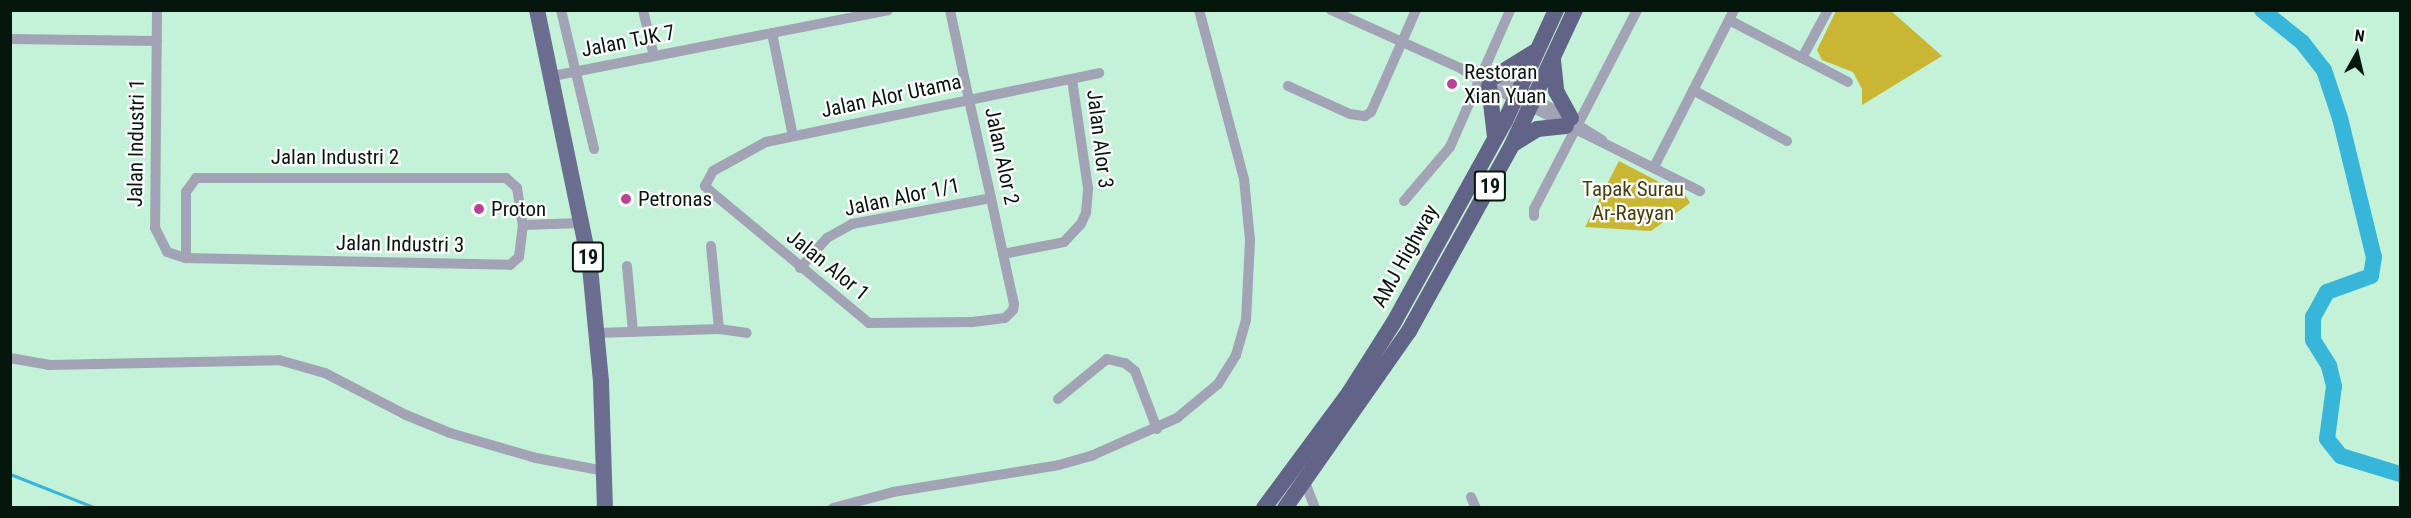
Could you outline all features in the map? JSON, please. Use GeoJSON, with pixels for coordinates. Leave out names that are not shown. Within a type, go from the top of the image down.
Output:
{"type":"FeatureCollection","features":[{"type":"Feature","properties":{"kind":"highway","name":"AMJ Highway"},"geometry":{"type":"LineString","coordinates":[[1285,507],[1305,482],[1409,331],[1512,145],[1533,102],[1556,10]]}},
{"type":"Feature","properties":{"kind":"highway","name":"AMJ Highway"},"geometry":{"type":"LineString","coordinates":[[1264,507],[1349,393],[1394,322],[1495,141],[1518,94],[1575,10]]}},
{"type":"Feature","properties":{"kind":"highway"},"geometry":{"type":"LineString","coordinates":[[1495,141],[1495,111],[1486,79],[1545,53],[1556,91],[1574,124],[1537,129],[1512,145]]}},
{"type":"Feature","properties":{"kind":"main road","name":"19"},"geometry":{"type":"LineString","coordinates":[[537,10],[553,76],[582,223],[597,333],[605,507]]}},
{"type":"Feature","properties":{"kind":"street","name":"Jalan Industri 1"},"geometry":{"type":"LineString","coordinates":[[157,10],[155,228],[167,252],[186,258]]}},
{"type":"Feature","properties":{"kind":"street"},"geometry":{"type":"LineString","coordinates":[[561,10],[594,149]]}},
{"type":"Feature","properties":{"kind":"street"},"geometry":{"type":"LineString","coordinates":[[643,10],[654,56]]}},
{"type":"Feature","properties":{"kind":"street","name":"Jalan Alor 2"},"geometry":{"type":"LineString","coordinates":[[950,10],[1013,310]]}},
{"type":"Feature","properties":{"kind":"street"},"geometry":{"type":"LineString","coordinates":[[833,507],[893,492],[1059,465],[1158,429],[1203,399],[1218,384],[1236,355],[1249,302],[1250,240],[1244,179],[1199,10]]}},
{"type":"Feature","properties":{"kind":"street"},"geometry":{"type":"LineString","coordinates":[[1331,10],[1518,94],[1700,191]]}},
{"type":"Feature","properties":{"kind":"street"},"geometry":{"type":"LineString","coordinates":[[1288,86],[1350,114],[1365,116],[1371,112],[1416,10]]}},
{"type":"Feature","properties":{"kind":"street"},"geometry":{"type":"LineString","coordinates":[[1404,201],[1450,147],[1486,79],[1510,10]]}},
{"type":"Feature","properties":{"kind":"street"},"geometry":{"type":"LineString","coordinates":[[1534,216],[1534,209],[1574,124],[1638,10]]}},
{"type":"Feature","properties":{"kind":"street"},"geometry":{"type":"LineString","coordinates":[[1802,58],[1828,10]]}},
{"type":"Feature","properties":{"kind":"street","name":"Jalan TJK 7"},"geometry":{"type":"LineString","coordinates":[[553,76],[886,11]]}},
{"type":"Feature","properties":{"kind":"street"},"geometry":{"type":"LineString","coordinates":[[1654,167],[1731,15],[1802,58],[1848,82]]}},
{"type":"Feature","properties":{"kind":"street"},"geometry":{"type":"LineString","coordinates":[[772,33],[793,136]]}},
{"type":"Feature","properties":{"kind":"street"},"geometry":{"type":"LineString","coordinates":[[10,39],[157,40]]}},
{"type":"Feature","properties":{"kind":"street","name":"Jalan Alor Utama"},"geometry":{"type":"LineString","coordinates":[[705,186],[713,171],[739,154],[793,136],[1099,73]]}},
{"type":"Feature","properties":{"kind":"street","name":"Jalan Alor 3"},"geometry":{"type":"LineString","coordinates":[[1003,254],[1064,242],[1081,224],[1086,213],[1088,188],[1072,79]]}},
{"type":"Feature","properties":{"kind":"street"},"geometry":{"type":"LineString","coordinates":[[1693,90],[1787,141]]}},
{"type":"Feature","properties":{"kind":"street","name":"Jalan Industri 2"},"geometry":{"type":"LineString","coordinates":[[186,258],[186,192],[196,178],[506,178],[517,188],[523,225]]}},
{"type":"Feature","properties":{"kind":"street","name":"Jalan Alor 1"},"geometry":{"type":"LineString","coordinates":[[705,186],[800,268],[869,323],[970,322],[1005,318],[1013,310]]}},
{"type":"Feature","properties":{"kind":"street","name":"Jalan Alor 1/1"},"geometry":{"type":"LineString","coordinates":[[800,268],[827,238],[852,224],[991,198]]}},
{"type":"Feature","properties":{"kind":"street"},"geometry":{"type":"LineString","coordinates":[[523,225],[582,223]]}},
{"type":"Feature","properties":{"kind":"street","name":"Jalan Industri 3"},"geometry":{"type":"LineString","coordinates":[[186,258],[510,265],[519,257],[523,225]]}},
{"type":"Feature","properties":{"kind":"street"},"geometry":{"type":"LineString","coordinates":[[711,246],[719,329]]}},
{"type":"Feature","properties":{"kind":"street"},"geometry":{"type":"LineString","coordinates":[[627,267],[633,332]]}},
{"type":"Feature","properties":{"kind":"street"},"geometry":{"type":"LineString","coordinates":[[597,333],[719,329],[747,333]]}},
{"type":"Feature","properties":{"kind":"street"},"geometry":{"type":"LineString","coordinates":[[10,358],[48,365],[261,358],[286,361],[325,373],[406,416],[450,433],[536,458],[604,471]]}},
{"type":"Feature","properties":{"kind":"street"},"geometry":{"type":"LineString","coordinates":[[1058,399],[1107,359],[1125,363],[1135,371],[1158,429]]}},
{"type":"Feature","properties":{"kind":"street"},"geometry":{"type":"LineString","coordinates":[[1305,482],[1315,507]]}},
{"type":"Feature","properties":{"kind":"green space"},"geometry":{"type":"Polygon","coordinates":[[[1890,10],[1942,56],[1862,105],[1862,89],[1853,72],[1822,60],[1817,50],[1836,11],[1890,10]]]}},
{"type":"Feature","properties":{"kind":"green space","name":"Tapak Surau Ar-Rayyan"},"geometry":{"type":"Polygon","coordinates":[[[1619,161],[1686,196],[1690,203],[1651,231],[1585,227],[1619,161]]]}},
{"type":"Feature","properties":{"kind":"waterway"},"geometry":{"type":"LineString","coordinates":[[2262,10],[2302,42],[2324,70],[2340,118],[2374,257],[2371,276],[2327,292],[2313,317],[2313,340],[2329,366],[2334,386],[2327,439],[2341,456],[2400,474]]}},
{"type":"Feature","properties":{"kind":"waterway"},"geometry":{"type":"LineString","coordinates":[[10,474],[96,508]]}},
{"type":"Feature","properties":{"kind":"place","name":"Restoran Xian Yuan"},"geometry":{"type":"Point","coordinates":[1452,84]}},
{"type":"Feature","properties":{"kind":"place","name":"Petronas"},"geometry":{"type":"Point","coordinates":[626,199]}},
{"type":"Feature","properties":{"kind":"place","name":"Proton"},"geometry":{"type":"Point","coordinates":[479,209]}}]}
